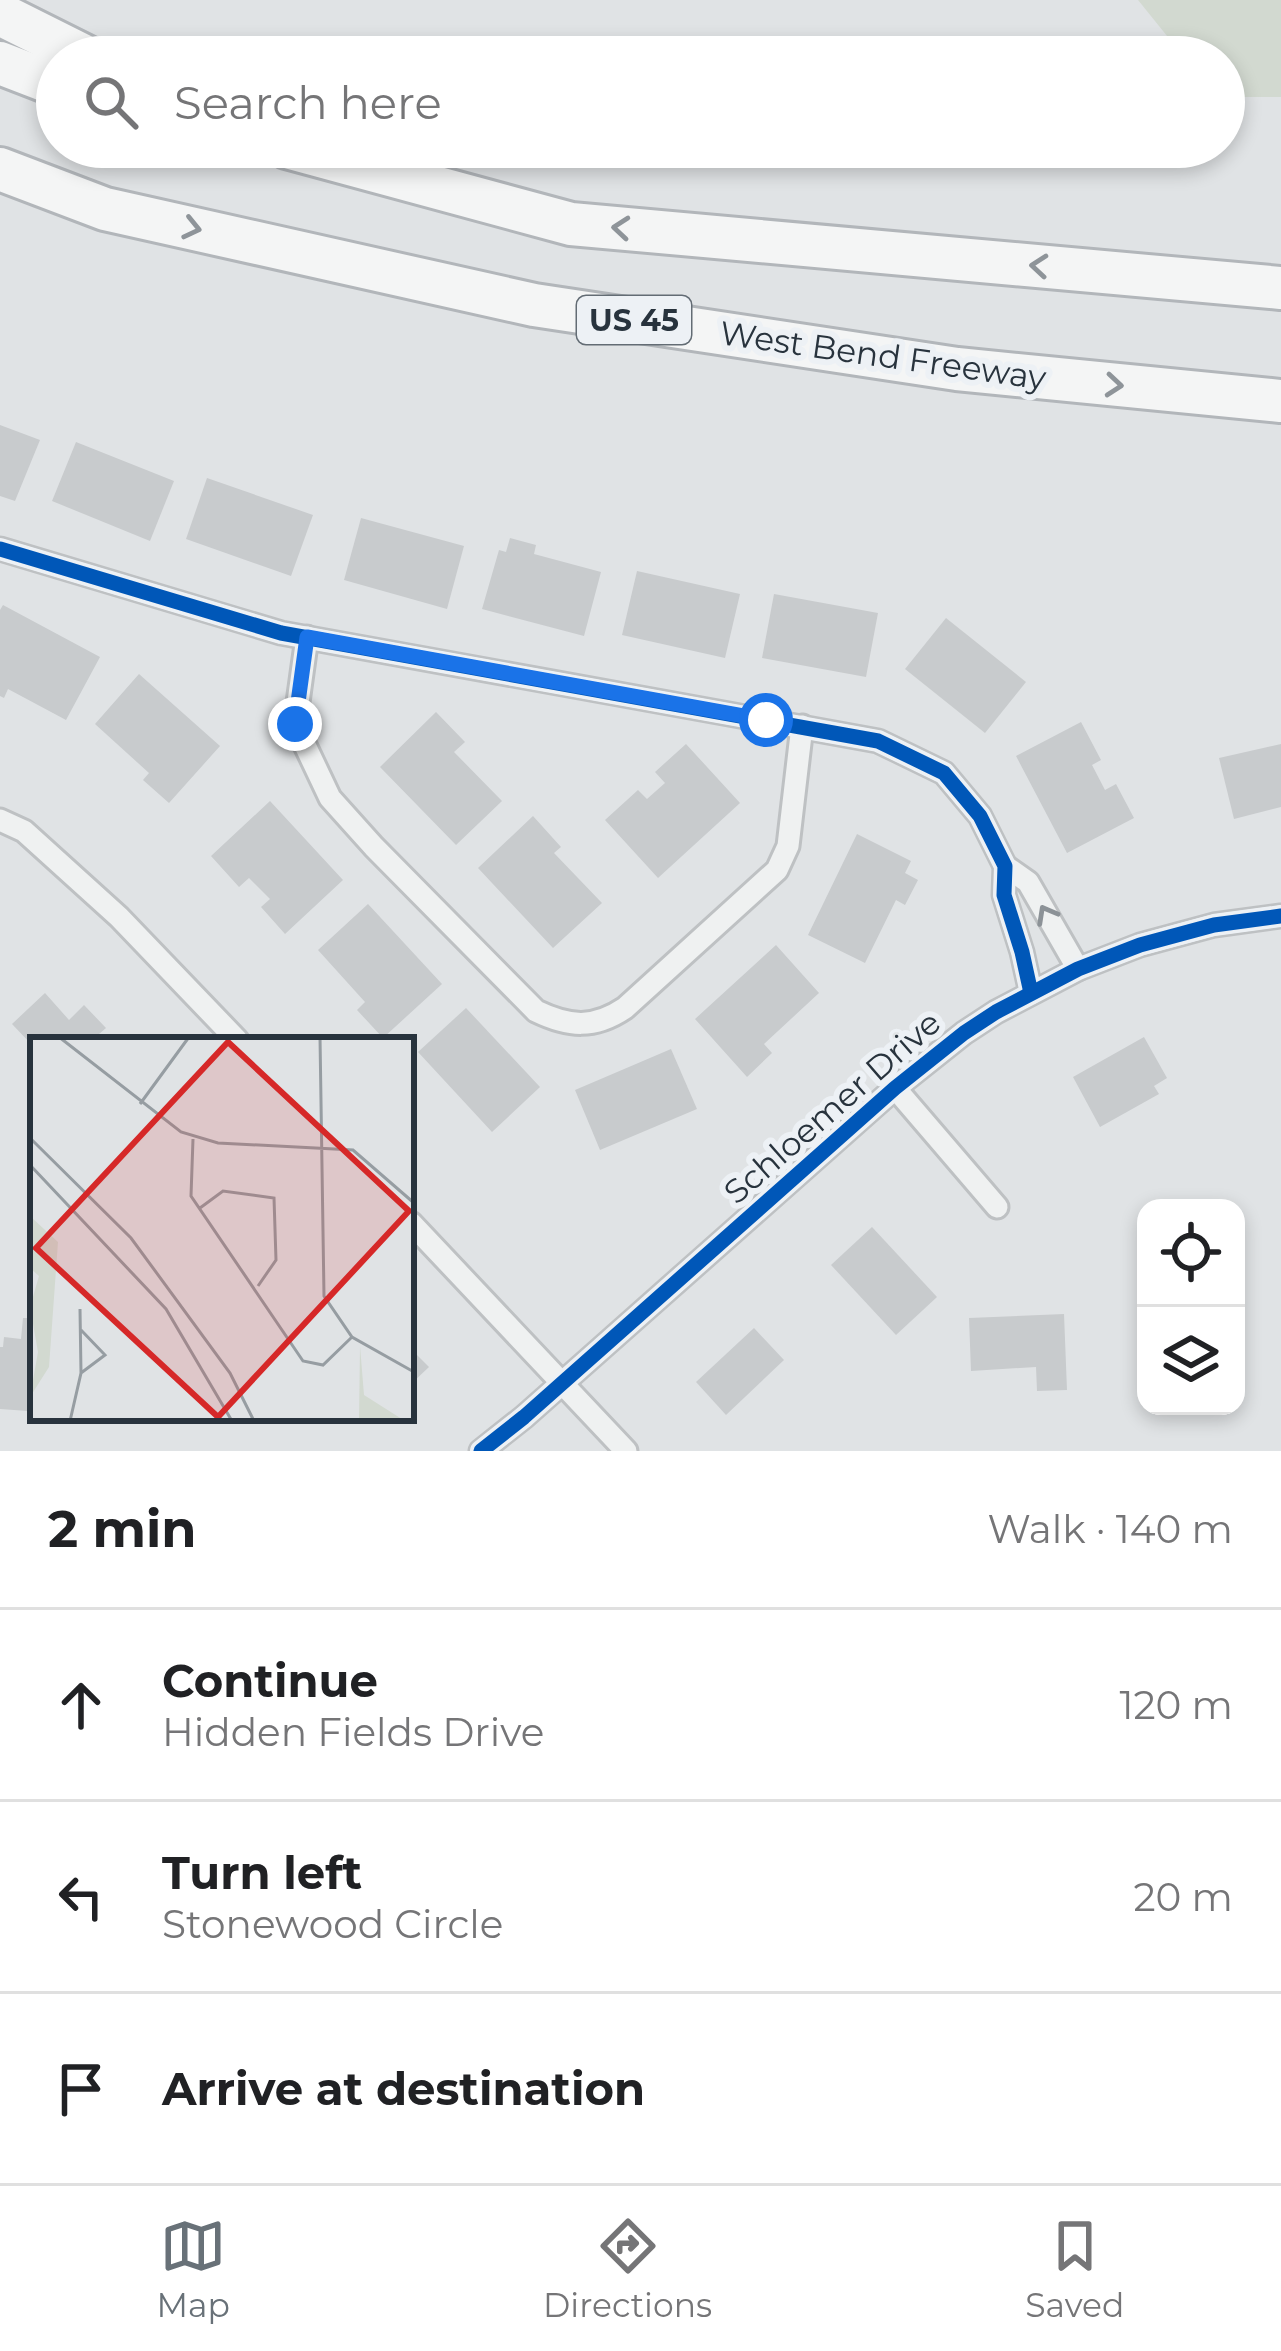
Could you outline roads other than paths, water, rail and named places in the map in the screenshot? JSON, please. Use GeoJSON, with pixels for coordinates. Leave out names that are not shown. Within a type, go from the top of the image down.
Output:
{"type":"FeatureCollection","features":[{"type":"Feature","properties":{"kind":"highway"},"geometry":{"type":"LineString","coordinates":[[0,14],[44,36]]}},
{"type":"Feature","properties":{"kind":"highway"},"geometry":{"type":"LineString","coordinates":[[0,63],[36,77]]}},
{"type":"Feature","properties":{"kind":"highway"},"geometry":{"type":"LineString","coordinates":[[369,168],[571,224],[1281,288]]}},
{"type":"Feature","properties":{"kind":"highway","name":"West Bend Freeway"},"geometry":{"type":"LineString","coordinates":[[0,174],[105,209],[535,305],[957,370],[1281,400]]}},
{"type":"Feature","properties":{"kind":"street"},"geometry":{"type":"LineString","coordinates":[[0,549],[281,633],[878,740],[944,772],[980,816],[1005,866],[1004,895],[1030,993]]}},
{"type":"Feature","properties":{"kind":"street"},"geometry":{"type":"LineString","coordinates":[[307,637],[295,724],[330,798],[536,1011],[558,1022],[596,1024],[625,1008],[777,870],[788,846],[802,726]]}},
{"type":"Feature","properties":{"kind":"street"},"geometry":{"type":"LineString","coordinates":[[0,820],[24,831],[119,917],[234,1037]]}},
{"type":"Feature","properties":{"kind":"street"},"geometry":{"type":"LineString","coordinates":[[1005,866],[1028,882],[1078,969]]}},
{"type":"Feature","properties":{"kind":"street","name":"Schloemer Drive"},"geometry":{"type":"LineString","coordinates":[[481,1451],[964,1033],[1078,969],[1140,946],[1214,925],[1281,916]]}},
{"type":"Feature","properties":{"kind":"street"},"geometry":{"type":"LineString","coordinates":[[895,1088],[998,1207]]}},
{"type":"Feature","properties":{"kind":"street"},"geometry":{"type":"LineString","coordinates":[[414,1226],[626,1451]]}}]}
